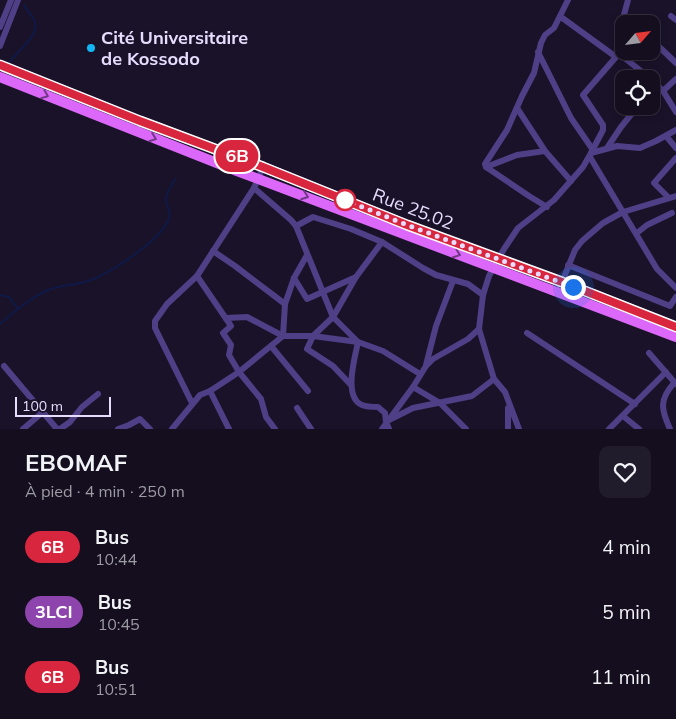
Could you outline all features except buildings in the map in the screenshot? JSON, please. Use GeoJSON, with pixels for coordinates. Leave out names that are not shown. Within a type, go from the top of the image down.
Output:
{"type":"FeatureCollection","features":[{"type":"Feature","properties":{"kind":"main road","name":"Rue 25.02"},"geometry":{"type":"LineString","coordinates":[[0,65],[498,259],[560,287],[676,327]]}},
{"type":"Feature","properties":{"kind":"main road"},"geometry":{"type":"LineString","coordinates":[[0,77],[256,183],[357,216],[493,268],[560,287],[676,337]]}},
{"type":"Feature","properties":{"kind":"street"},"geometry":{"type":"LineString","coordinates":[[0,27],[11,0]]}},
{"type":"Feature","properties":{"kind":"street"},"geometry":{"type":"LineString","coordinates":[[0,46],[18,0]]}},
{"type":"Feature","properties":{"kind":"street"},"geometry":{"type":"LineString","coordinates":[[486,167],[486,162],[507,130],[534,73],[538,52],[545,36],[554,28],[568,0]]}},
{"type":"Feature","properties":{"kind":"street"},"geometry":{"type":"LineString","coordinates":[[625,15],[628,0]]}},
{"type":"Feature","properties":{"kind":"street"},"geometry":{"type":"LineString","coordinates":[[561,16],[615,53]]}},
{"type":"Feature","properties":{"kind":"street"},"geometry":{"type":"LineString","coordinates":[[660,48],[676,63]]}},
{"type":"Feature","properties":{"kind":"street"},"geometry":{"type":"LineString","coordinates":[[538,52],[571,118],[623,212],[657,269],[676,288]]}},
{"type":"Feature","properties":{"kind":"street"},"geometry":{"type":"LineString","coordinates":[[519,429],[505,392],[494,379],[479,329],[483,295],[493,268],[521,225],[547,207],[592,153],[603,130],[603,126],[583,95],[615,56]]}},
{"type":"Feature","properties":{"kind":"street"},"geometry":{"type":"LineString","coordinates":[[625,60],[639,70]]}},
{"type":"Feature","properties":{"kind":"street"},"geometry":{"type":"LineString","coordinates":[[675,82],[661,89],[676,112]]}},
{"type":"Feature","properties":{"kind":"street"},"geometry":{"type":"LineString","coordinates":[[517,108],[545,151],[571,180]]}},
{"type":"Feature","properties":{"kind":"street"},"geometry":{"type":"LineString","coordinates":[[607,148],[631,115]]}},
{"type":"Feature","properties":{"kind":"street"},"geometry":{"type":"LineString","coordinates":[[592,153],[617,146],[640,148],[676,130]]}},
{"type":"Feature","properties":{"kind":"street"},"geometry":{"type":"LineString","coordinates":[[666,136],[676,148]]}},
{"type":"Feature","properties":{"kind":"street"},"geometry":{"type":"LineString","coordinates":[[486,167],[517,154],[545,151]]}},
{"type":"Feature","properties":{"kind":"street"},"geometry":{"type":"LineString","coordinates":[[668,198],[654,183],[676,158]]}},
{"type":"Feature","properties":{"kind":"street"},"geometry":{"type":"LineString","coordinates":[[192,403],[154,323],[155,318],[197,276],[256,183],[263,167]]}},
{"type":"Feature","properties":{"kind":"street"},"geometry":{"type":"LineString","coordinates":[[486,167],[547,207]]}},
{"type":"Feature","properties":{"kind":"street"},"geometry":{"type":"LineString","coordinates":[[256,183],[296,226],[333,317],[358,342]]}},
{"type":"Feature","properties":{"kind":"street"},"geometry":{"type":"LineString","coordinates":[[560,287],[575,250],[582,241],[603,223],[623,212],[676,196]]}},
{"type":"Feature","properties":{"kind":"street"},"geometry":{"type":"LineString","coordinates":[[637,233],[647,224],[672,213]]}},
{"type":"Feature","properties":{"kind":"street"},"geometry":{"type":"LineString","coordinates":[[351,229],[357,216]]}},
{"type":"Feature","properties":{"kind":"street"},"geometry":{"type":"LineString","coordinates":[[296,226],[313,217],[351,229],[382,242],[436,275],[471,286],[483,295]]}},
{"type":"Feature","properties":{"kind":"street"},"geometry":{"type":"LineString","coordinates":[[351,385],[333,366],[307,349],[313,336],[333,317],[356,277],[382,242]]}},
{"type":"Feature","properties":{"kind":"street"},"geometry":{"type":"LineString","coordinates":[[213,251],[284,304]]}},
{"type":"Feature","properties":{"kind":"street"},"geometry":{"type":"LineString","coordinates":[[172,429],[200,395],[210,391],[239,372],[283,336],[284,304],[294,278],[307,255]]}},
{"type":"Feature","properties":{"kind":"street"},"geometry":{"type":"LineString","coordinates":[[568,265],[673,307],[676,297]]}},
{"type":"Feature","properties":{"kind":"street"},"geometry":{"type":"LineString","coordinates":[[197,276],[231,326],[223,333],[231,345],[229,355],[239,372],[261,399],[266,417],[275,429]]}},
{"type":"Feature","properties":{"kind":"street"},"geometry":{"type":"LineString","coordinates":[[294,278],[307,299],[356,277]]}},
{"type":"Feature","properties":{"kind":"street"},"geometry":{"type":"LineString","coordinates":[[426,366],[436,326],[453,280]]}},
{"type":"Feature","properties":{"kind":"street"},"geometry":{"type":"LineString","coordinates":[[226,318],[247,317],[283,336],[313,336],[358,342],[383,351],[420,374]]}},
{"type":"Feature","properties":{"kind":"street"},"geometry":{"type":"LineString","coordinates":[[382,429],[426,366],[433,359],[468,339],[479,329]]}},
{"type":"Feature","properties":{"kind":"street"},"geometry":{"type":"LineString","coordinates":[[527,333],[635,404]]}},
{"type":"Feature","properties":{"kind":"street"},"geometry":{"type":"LineString","coordinates":[[358,342],[351,385],[353,394],[357,402],[364,406],[378,407],[385,413],[389,429]]}},
{"type":"Feature","properties":{"kind":"street"},"geometry":{"type":"LineString","coordinates":[[271,346],[308,391]]}},
{"type":"Feature","properties":{"kind":"street"},"geometry":{"type":"LineString","coordinates":[[649,353],[675,383],[666,393],[663,414],[670,429]]}},
{"type":"Feature","properties":{"kind":"street"},"geometry":{"type":"LineString","coordinates":[[4,366],[58,429],[70,422],[82,407],[98,394]]}},
{"type":"Feature","properties":{"kind":"street"},"geometry":{"type":"LineString","coordinates":[[612,428],[666,372]]}},
{"type":"Feature","properties":{"kind":"street"},"geometry":{"type":"LineString","coordinates":[[386,422],[413,408],[472,396],[494,379]]}},
{"type":"Feature","properties":{"kind":"street"},"geometry":{"type":"LineString","coordinates":[[413,386],[440,403],[466,429]]}},
{"type":"Feature","properties":{"kind":"street"},"geometry":{"type":"LineString","coordinates":[[210,391],[229,429]]}},
{"type":"Feature","properties":{"kind":"street"},"geometry":{"type":"LineString","coordinates":[[508,402],[508,429]]}},
{"type":"Feature","properties":{"kind":"street"},"geometry":{"type":"LineString","coordinates":[[297,408],[312,429]]}},
{"type":"Feature","properties":{"kind":"street"},"geometry":{"type":"LineString","coordinates":[[23,429],[43,412]]}},
{"type":"Feature","properties":{"kind":"street"},"geometry":{"type":"LineString","coordinates":[[623,416],[639,429]]}},
{"type":"Feature","properties":{"kind":"street"},"geometry":{"type":"LineString","coordinates":[[118,429],[140,419],[150,429]]}},
{"type":"Feature","properties":{"kind":"waterway"},"geometry":{"type":"LineString","coordinates":[[8,64],[26,45],[36,27],[34,20],[24,5]]}},
{"type":"Feature","properties":{"kind":"waterway"},"geometry":{"type":"LineString","coordinates":[[0,324],[24,304],[44,292],[85,282],[106,273],[154,239],[168,221],[169,213],[166,197],[175,179]]}},
{"type":"Feature","properties":{"kind":"waterway"},"geometry":{"type":"LineString","coordinates":[[0,295],[9,297],[18,309]]}},
{"type":"Feature","properties":{"kind":"bus line","name":"6B"},"geometry":{"type":"LineString","coordinates":[[0,65],[407,225],[562,282],[676,327]]}},
{"type":"Feature","properties":{"kind":"place","name":"Cité Universitaire de Kossodo"},"geometry":{"type":"Point","coordinates":[91,48]}},
{"type":"Feature","properties":{"kind":"route"},"geometry":{"type":"LineString","coordinates":[[345,200],[573,287]]}}]}
